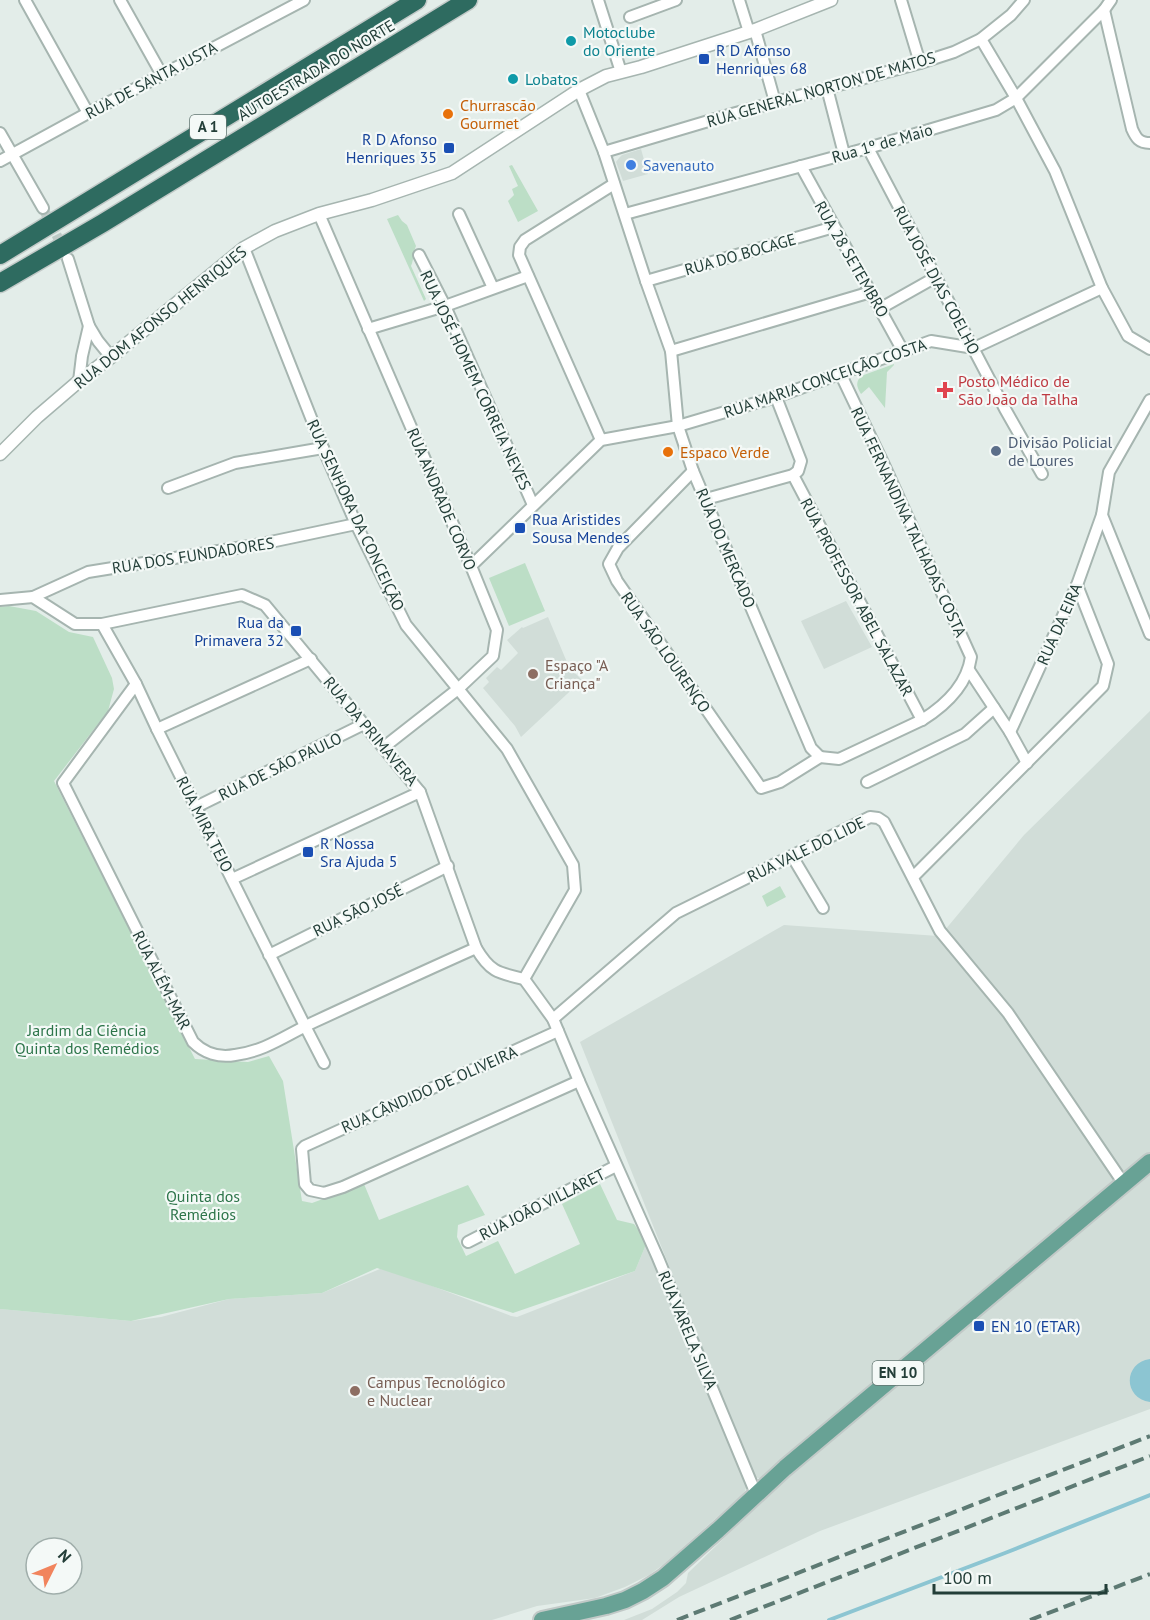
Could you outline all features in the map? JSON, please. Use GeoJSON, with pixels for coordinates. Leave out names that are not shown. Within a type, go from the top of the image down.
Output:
{"type":"FeatureCollection","features":[{"type":"Feature","properties":{"kind":"highway","name":"AUTOESTRADA DO NORTE"},"geometry":{"type":"LineString","coordinates":[[0,255],[417,0]]}},
{"type":"Feature","properties":{"kind":"highway","name":"AUTOESTRADA DO NORTE"},"geometry":{"type":"LineString","coordinates":[[0,283],[103,223],[468,0]]}},
{"type":"Feature","properties":{"kind":"main road","name":"EN 10"},"geometry":{"type":"LineString","coordinates":[[542,1620],[625,1600],[663,1578],[852,1411],[1150,1162]]}},
{"type":"Feature","properties":{"kind":"street"},"geometry":{"type":"LineString","coordinates":[[120,0],[162,75]]}},
{"type":"Feature","properties":{"kind":"street","name":"RUA DE SANTA JUSTA"},"geometry":{"type":"LineString","coordinates":[[0,161],[304,0]]}},
{"type":"Feature","properties":{"kind":"street"},"geometry":{"type":"LineString","coordinates":[[598,0],[621,72]]}},
{"type":"Feature","properties":{"kind":"street"},"geometry":{"type":"LineString","coordinates":[[630,16],[676,0]]}},
{"type":"Feature","properties":{"kind":"street"},"geometry":{"type":"LineString","coordinates":[[739,0],[752,31],[775,102]]}},
{"type":"Feature","properties":{"kind":"street","name":"RUA DOM AFONSO HENRIQUES"},"geometry":{"type":"LineString","coordinates":[[0,454],[37,417],[79,381],[244,248],[275,231],[319,214],[372,200],[452,173],[579,90],[606,76],[641,68],[752,31],[831,0]]}},
{"type":"Feature","properties":{"kind":"street"},"geometry":{"type":"LineString","coordinates":[[901,0],[920,63]]}},
{"type":"Feature","properties":{"kind":"street","name":"RUA GENERAL NORTON DE MATOS"},"geometry":{"type":"LineString","coordinates":[[604,153],[775,102],[920,63],[954,51],[981,39],[1011,15],[1024,0]]}},
{"type":"Feature","properties":{"kind":"street","name":"Rua 1º de Maio"},"geometry":{"type":"LineString","coordinates":[[625,214],[868,148],[996,110],[1016,98],[1104,10],[1111,0]]}},
{"type":"Feature","properties":{"kind":"street"},"geometry":{"type":"LineString","coordinates":[[27,1],[36,23],[88,113]]}},
{"type":"Feature","properties":{"kind":"street"},"geometry":{"type":"LineString","coordinates":[[1104,10],[1132,129],[1136,138],[1142,143],[1150,143]]}},
{"type":"Feature","properties":{"kind":"street"},"geometry":{"type":"LineString","coordinates":[[981,39],[1016,98],[1054,171],[1102,288],[1128,336],[1150,349]]}},
{"type":"Feature","properties":{"kind":"street"},"geometry":{"type":"LineString","coordinates":[[826,88],[844,154]]}},
{"type":"Feature","properties":{"kind":"street","name":"RUA DO MERCADO"},"geometry":{"type":"LineString","coordinates":[[579,90],[604,153],[671,351],[678,426],[693,471],[811,748],[820,758]]}},
{"type":"Feature","properties":{"kind":"street"},"geometry":{"type":"LineString","coordinates":[[0,133],[43,208]]}},
{"type":"Feature","properties":{"kind":"street","name":"RUA JOSÉ DIAS COELHO"},"geometry":{"type":"LineString","coordinates":[[868,148],[1005,409],[1042,474]]}},
{"type":"Feature","properties":{"kind":"street","name":"RUA 28 SETEMBRO"},"geometry":{"type":"LineString","coordinates":[[801,166],[903,351]]}},
{"type":"Feature","properties":{"kind":"street"},"geometry":{"type":"LineString","coordinates":[[471,566],[601,440],[519,255],[520,247],[525,240],[614,184]]}},
{"type":"Feature","properties":{"kind":"street","name":"RUA ANDRADE CORVO"},"geometry":{"type":"LineString","coordinates":[[319,214],[497,630],[493,656],[458,689],[384,747]]}},
{"type":"Feature","properties":{"kind":"street"},"geometry":{"type":"LineString","coordinates":[[459,214],[492,288]]}},
{"type":"Feature","properties":{"kind":"street","name":"RUA DO BOCAGE"},"geometry":{"type":"LineString","coordinates":[[646,281],[834,227]]}},
{"type":"Feature","properties":{"kind":"street","name":"RUA SENHORA DA CONCEIÇÃO"},"geometry":{"type":"LineString","coordinates":[[244,248],[323,448],[406,625],[507,749],[573,865],[575,890],[524,979]]}},
{"type":"Feature","properties":{"kind":"street","name":"RUA JOSÉ HOMEM CORREIA NEVES"},"geometry":{"type":"LineString","coordinates":[[419,255],[445,306],[533,505]]}},
{"type":"Feature","properties":{"kind":"street"},"geometry":{"type":"LineString","coordinates":[[69,259],[89,326],[111,357]]}},
{"type":"Feature","properties":{"kind":"street"},"geometry":{"type":"LineString","coordinates":[[368,329],[445,306],[528,276]]}},
{"type":"Feature","properties":{"kind":"street"},"geometry":{"type":"LineString","coordinates":[[881,308],[936,277]]}},
{"type":"Feature","properties":{"kind":"street"},"geometry":{"type":"LineString","coordinates":[[974,348],[1102,288]]}},
{"type":"Feature","properties":{"kind":"street"},"geometry":{"type":"LineString","coordinates":[[671,351],[871,292]]}},
{"type":"Feature","properties":{"kind":"street"},"geometry":{"type":"LineString","coordinates":[[79,381],[89,326]]}},
{"type":"Feature","properties":{"kind":"street","name":"RUA MARIA CONCEIÇÃO COSTA"},"geometry":{"type":"LineString","coordinates":[[601,440],[678,426],[776,397],[932,341],[974,348]]}},
{"type":"Feature","properties":{"kind":"street","name":"RUA FERNANDINA TALHADAS COSTA"},"geometry":{"type":"LineString","coordinates":[[841,375],[971,657],[969,670]]}},
{"type":"Feature","properties":{"kind":"street"},"geometry":{"type":"LineString","coordinates":[[706,499],[793,475],[798,471],[801,461],[776,397]]}},
{"type":"Feature","properties":{"kind":"street","name":"RUA DA EIRA"},"geometry":{"type":"LineString","coordinates":[[1010,732],[1077,585],[1102,514],[1109,472],[1150,400]]}},
{"type":"Feature","properties":{"kind":"street"},"geometry":{"type":"LineString","coordinates":[[168,488],[235,463],[323,448]]}},
{"type":"Feature","properties":{"kind":"street","name":"RUA SÃO LOURENÇO"},"geometry":{"type":"LineString","coordinates":[[693,471],[618,548],[609,564],[624,591],[761,788],[780,782],[820,758]]}},
{"type":"Feature","properties":{"kind":"street","name":"RUA PROFESSOR ABEL SALAZAR"},"geometry":{"type":"LineString","coordinates":[[793,475],[922,720]]}},
{"type":"Feature","properties":{"kind":"street"},"geometry":{"type":"LineString","coordinates":[[1102,514],[1150,634]]}},
{"type":"Feature","properties":{"kind":"street","name":"RUA DOS FUNDADORES"},"geometry":{"type":"LineString","coordinates":[[33,597],[88,572],[261,544],[357,524]]}},
{"type":"Feature","properties":{"kind":"street"},"geometry":{"type":"LineString","coordinates":[[913,878],[1103,686],[1108,664],[1077,585]]}},
{"type":"Feature","properties":{"kind":"street","name":"RUA DA PRIMAVERA"},"geometry":{"type":"LineString","coordinates":[[33,597],[75,624],[102,624],[242,595],[264,605],[420,792],[482,959],[496,972],[524,979]]}},
{"type":"Feature","properties":{"kind":"street"},"geometry":{"type":"LineString","coordinates":[[0,600],[33,597]]}},
{"type":"Feature","properties":{"kind":"street","name":"RUA MIRA TEJO"},"geometry":{"type":"LineString","coordinates":[[102,624],[136,684],[324,1063]]}},
{"type":"Feature","properties":{"kind":"street"},"geometry":{"type":"LineString","coordinates":[[157,729],[311,659]]}},
{"type":"Feature","properties":{"kind":"street"},"geometry":{"type":"LineString","coordinates":[[820,758],[839,759],[922,720],[935,712],[955,693],[969,670],[1010,732],[1027,763]]}},
{"type":"Feature","properties":{"kind":"street","name":"RUA ALÉM-MAR"},"geometry":{"type":"LineString","coordinates":[[136,684],[63,783],[193,1042],[200,1050],[210,1054],[232,1056],[264,1049],[305,1026],[476,948]]}},
{"type":"Feature","properties":{"kind":"street"},"geometry":{"type":"LineString","coordinates":[[867,782],[965,734],[994,708]]}},
{"type":"Feature","properties":{"kind":"street","name":"RUA DE SÃO PAULO"},"geometry":{"type":"LineString","coordinates":[[196,807],[364,724]]}},
{"type":"Feature","properties":{"kind":"street"},"geometry":{"type":"LineString","coordinates":[[232,879],[420,792]]}},
{"type":"Feature","properties":{"kind":"street","name":"RUA VALE DO LIDE"},"geometry":{"type":"LineString","coordinates":[[553,1019],[676,913],[870,817],[878,818],[884,822],[940,931],[1008,1013],[1124,1184]]}},
{"type":"Feature","properties":{"kind":"street"},"geometry":{"type":"LineString","coordinates":[[792,855],[823,908]]}},
{"type":"Feature","properties":{"kind":"street","name":"RUA SÃO JOSÉ"},"geometry":{"type":"LineString","coordinates":[[269,954],[448,866]]}},
{"type":"Feature","properties":{"kind":"street"},"geometry":{"type":"LineString","coordinates":[[524,979],[553,1019],[616,1166]]}},
{"type":"Feature","properties":{"kind":"street","name":"RUA CÂNDIDO DE OLIVEIRA"},"geometry":{"type":"LineString","coordinates":[[558,1031],[304,1146],[302,1149],[306,1184],[310,1190],[324,1193],[344,1187],[579,1081]]}},
{"type":"Feature","properties":{"kind":"street","name":"RUA JOÃO VILLARET"},"geometry":{"type":"LineString","coordinates":[[468,1242],[616,1166]]}},
{"type":"Feature","properties":{"kind":"street","name":"RUA VARELA SILVA"},"geometry":{"type":"LineString","coordinates":[[616,1166],[658,1258],[756,1494]]}},
{"type":"Feature","properties":{"kind":"shaded area"},"geometry":{"type":"Polygon","coordinates":[[[641,149],[648,174],[623,181],[616,162],[622,155],[641,149]]]}},
{"type":"Feature","properties":{"kind":"shaded area"},"geometry":{"type":"Polygon","coordinates":[[[846,601],[872,647],[824,669],[801,621],[846,601]]]}},
{"type":"Feature","properties":{"kind":"shaded area","name":"Espaço \"A Criança\""},"geometry":{"type":"Polygon","coordinates":[[[548,617],[569,667],[582,680],[521,737],[515,726],[483,688],[489,682],[486,678],[497,667],[501,670],[518,653],[507,640],[522,627],[548,617]]]}},
{"type":"Feature","properties":{"kind":"shaded area"},"geometry":{"type":"Polygon","coordinates":[[[1150,711],[1150,1409],[820,1531],[679,1597],[642,1620],[624,1620],[652,1609],[677,1592],[686,1583],[688,1573],[782,1482],[753,1477],[580,1042],[784,925],[938,936],[1024,835],[1150,711]]]}},
{"type":"Feature","properties":{"kind":"shaded area","name":"Campus Tecnológico e Nuclear"},"geometry":{"type":"Polygon","coordinates":[[[647,1242],[748,1482],[741,1496],[649,1575],[595,1598],[537,1606],[492,1620],[0,1620],[0,1309],[131,1321],[161,1317],[229,1299],[322,1293],[380,1269],[390,1270],[517,1317],[635,1271],[647,1242]]]}},
{"type":"Feature","properties":{"kind":"green space"},"geometry":{"type":"Polygon","coordinates":[[[512,165],[538,211],[518,222],[508,201],[514,195],[512,189],[518,186],[509,166],[512,165]]]}},
{"type":"Feature","properties":{"kind":"green space"},"geometry":{"type":"Polygon","coordinates":[[[398,215],[407,225],[416,246],[411,266],[426,299],[424,301],[387,219],[398,215]]]}},
{"type":"Feature","properties":{"kind":"green space"},"geometry":{"type":"Polygon","coordinates":[[[894,364],[887,372],[885,408],[869,387],[861,394],[857,383],[861,376],[894,364]]]}},
{"type":"Feature","properties":{"kind":"green space"},"geometry":{"type":"Polygon","coordinates":[[[525,563],[545,611],[509,626],[489,578],[525,563]]]}},
{"type":"Feature","properties":{"kind":"green space"},"geometry":{"type":"Polygon","coordinates":[[[9,606],[36,611],[69,632],[93,637],[112,678],[114,689],[108,711],[54,781],[195,1059],[248,1062],[269,1056],[283,1081],[302,1201],[312,1203],[364,1184],[379,1220],[468,1185],[485,1215],[458,1225],[457,1237],[466,1256],[498,1241],[515,1274],[580,1244],[562,1204],[600,1184],[617,1220],[634,1224],[647,1242],[635,1271],[513,1313],[377,1268],[322,1293],[229,1299],[131,1321],[0,1309],[0,607],[9,606]]]}},
{"type":"Feature","properties":{"kind":"green space"},"geometry":{"type":"Polygon","coordinates":[[[780,886],[786,897],[767,907],[762,896],[780,886]]]}},
{"type":"Feature","properties":{"kind":"water"},"geometry":{"type":"Polygon","coordinates":[[[1150,1359],[1150,1402],[1135,1394],[1130,1380],[1135,1367],[1150,1359]]]}},
{"type":"Feature","properties":{"kind":"waterway"},"geometry":{"type":"LineString","coordinates":[[829,1620],[1150,1495]]}},
{"type":"Feature","properties":{"kind":"tunnel"},"geometry":{"type":"LineString","coordinates":[[43,208],[64,250]]}},
{"type":"Feature","properties":{"kind":"railway"},"geometry":{"type":"LineString","coordinates":[[677,1620],[1150,1436]]}},
{"type":"Feature","properties":{"kind":"railway"},"geometry":{"type":"LineString","coordinates":[[730,1620],[1150,1456]]}},
{"type":"Feature","properties":{"kind":"railway"},"geometry":{"type":"LineString","coordinates":[[1030,1620],[1150,1574]]}},
{"type":"Feature","properties":{"kind":"place","name":"Motoclube do Oriente"},"geometry":{"type":"Point","coordinates":[571,41]}},
{"type":"Feature","properties":{"kind":"place","name":"R D Afonso Henriques 68"},"geometry":{"type":"Point","coordinates":[704,59]}},
{"type":"Feature","properties":{"kind":"place","name":"Lobatos"},"geometry":{"type":"Point","coordinates":[513,79]}},
{"type":"Feature","properties":{"kind":"place","name":"Churrascão Gourmet"},"geometry":{"type":"Point","coordinates":[448,114]}},
{"type":"Feature","properties":{"kind":"place","name":"R D Afonso Henriques 35"},"geometry":{"type":"Point","coordinates":[449,148]}},
{"type":"Feature","properties":{"kind":"place","name":"Savenauto"},"geometry":{"type":"Point","coordinates":[631,165]}},
{"type":"Feature","properties":{"kind":"place","name":"Posto Médico de São João da Talha"},"geometry":{"type":"Point","coordinates":[945,390]}},
{"type":"Feature","properties":{"kind":"place","name":"Divisão Policial de Loures"},"geometry":{"type":"Point","coordinates":[996,451]}},
{"type":"Feature","properties":{"kind":"place","name":"Espaco Verde"},"geometry":{"type":"Point","coordinates":[668,452]}},
{"type":"Feature","properties":{"kind":"place","name":"Rua Aristides Sousa Mendes"},"geometry":{"type":"Point","coordinates":[520,528]}},
{"type":"Feature","properties":{"kind":"place","name":"Rua da Primavera 32"},"geometry":{"type":"Point","coordinates":[296,631]}},
{"type":"Feature","properties":{"kind":"place","name":"Espaço \"A Criança\""},"geometry":{"type":"Point","coordinates":[533,674]}},
{"type":"Feature","properties":{"kind":"place","name":"R Nossa Sra Ajuda 5"},"geometry":{"type":"Point","coordinates":[308,852]}},
{"type":"Feature","properties":{"kind":"place","name":"EN 10 (ETAR)"},"geometry":{"type":"Point","coordinates":[979,1326]}},
{"type":"Feature","properties":{"kind":"place","name":"Campus Tecnológico e Nuclear"},"geometry":{"type":"Point","coordinates":[355,1391]}},
{"type":"Feature","properties":{"kind":"park label","name":"Jardim da Ciência Quinta dos Remédios"},"geometry":{"type":"Point","coordinates":[87,1039]}},
{"type":"Feature","properties":{"kind":"park label","name":"Quinta dos Remédios"},"geometry":{"type":"Point","coordinates":[203,1205]}}]}
